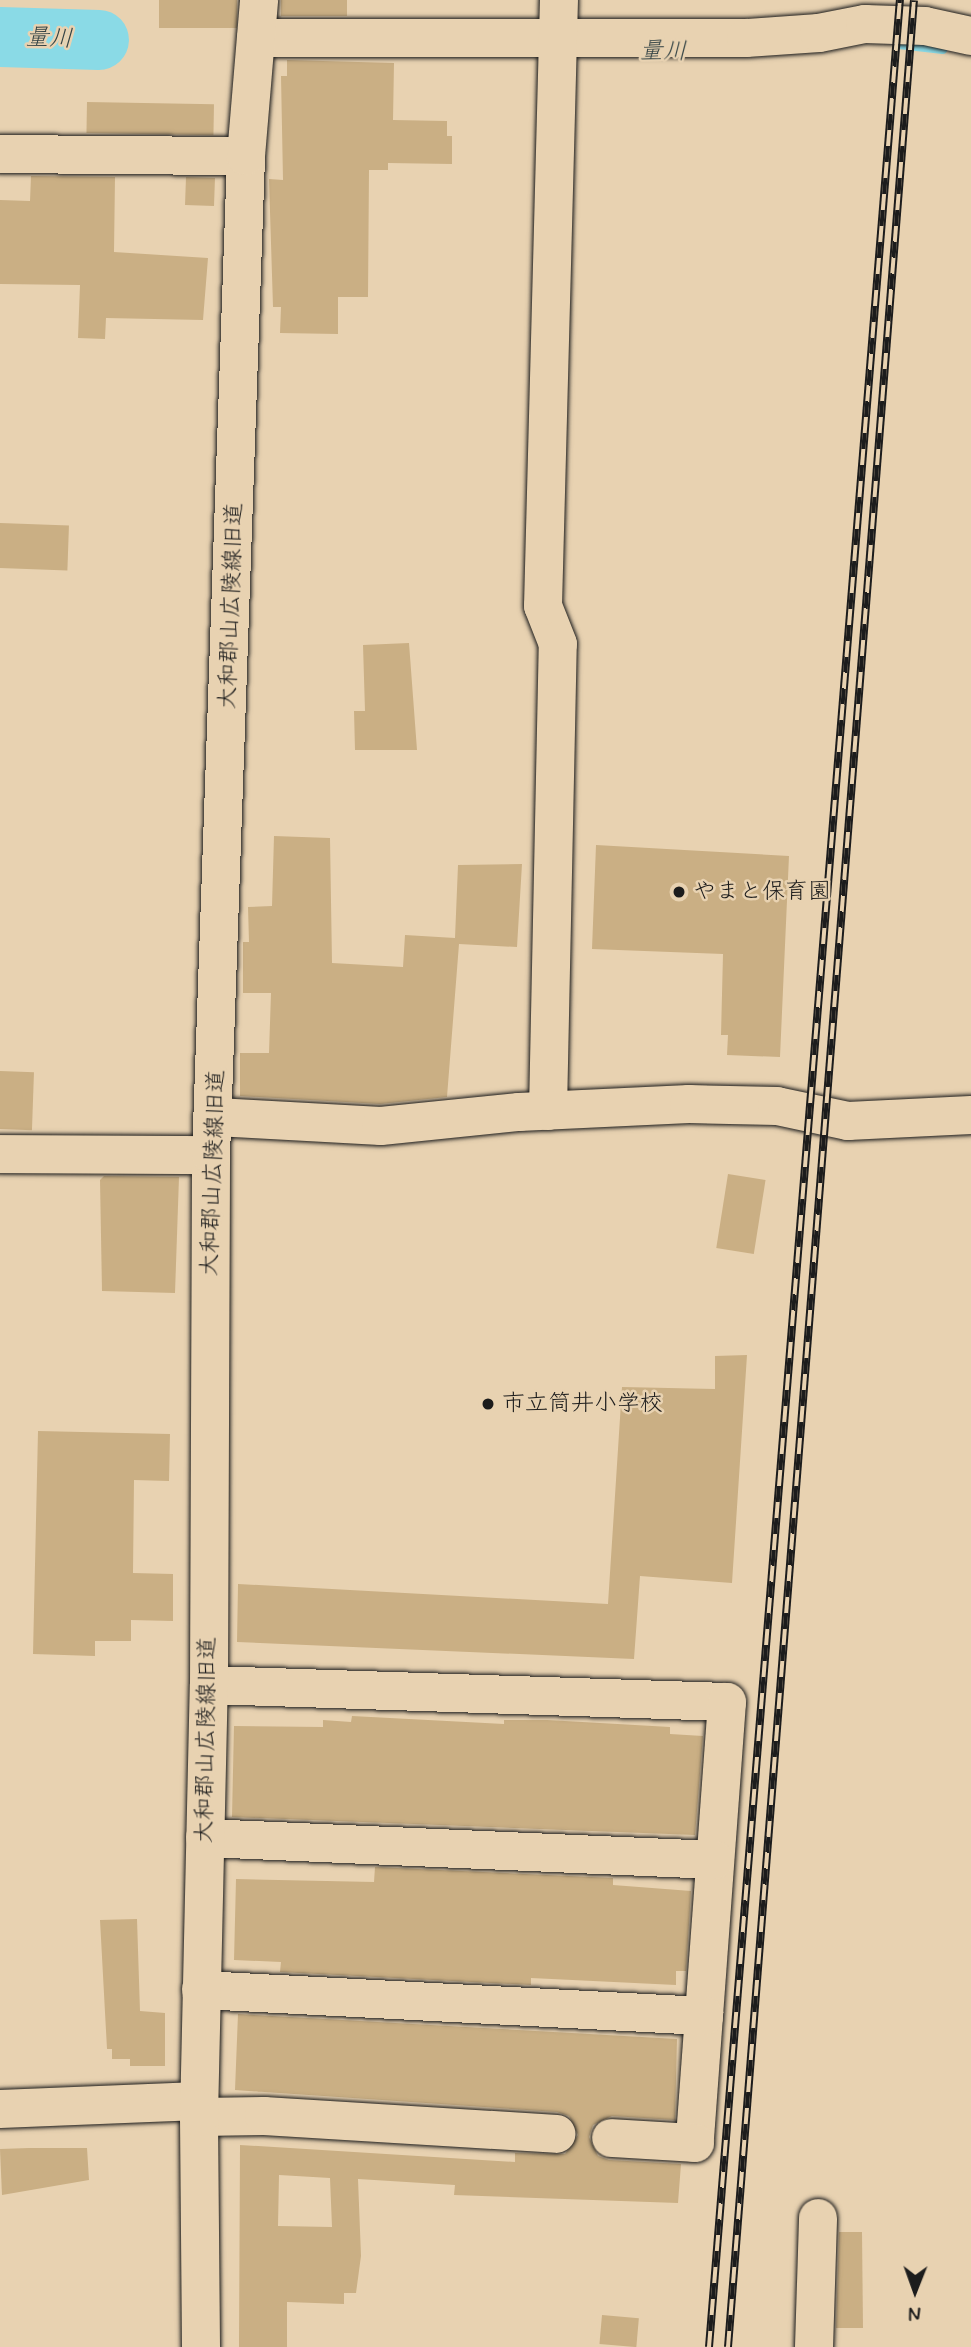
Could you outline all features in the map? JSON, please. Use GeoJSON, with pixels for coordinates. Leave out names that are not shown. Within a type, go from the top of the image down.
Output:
{"type":"FeatureCollection","features":[{"type":"Feature","properties":{"kind":"street","name":"大和郡山広陵線旧道"},"geometry":{"type":"LineString","coordinates":[[201,2347],[199,2109],[209,1685],[211,1155],[216,1117],[246,156],[259,0]]}},
{"type":"Feature","properties":{"kind":"street"},"geometry":{"type":"LineString","coordinates":[[256,38],[558,34],[784,37],[865,24],[925,26],[971,36]]}},
{"type":"Feature","properties":{"kind":"street"},"geometry":{"type":"LineString","coordinates":[[548,1111],[558,644],[543,606],[558,34]]}},
{"type":"Feature","properties":{"kind":"street"},"geometry":{"type":"LineString","coordinates":[[0,154],[246,156]]}},
{"type":"Feature","properties":{"kind":"street"},"geometry":{"type":"LineString","coordinates":[[216,1117],[381,1126],[548,1111],[689,1104],[777,1106],[848,1121],[885,1121],[932,1113],[971,1115]]}},
{"type":"Feature","properties":{"kind":"street"},"geometry":{"type":"LineString","coordinates":[[0,1154],[211,1155]]}},
{"type":"Feature","properties":{"kind":"street"},"geometry":{"type":"LineString","coordinates":[[209,1685],[727,1702],[695,2143],[611,2137]]}},
{"type":"Feature","properties":{"kind":"street"},"geometry":{"type":"LineString","coordinates":[[205,1838],[715,1860]]}},
{"type":"Feature","properties":{"kind":"street"},"geometry":{"type":"LineString","coordinates":[[201,1990],[704,2016]]}},
{"type":"Feature","properties":{"kind":"street"},"geometry":{"type":"LineString","coordinates":[[0,2109],[199,2109],[264,2116],[556,2134]]}},
{"type":"Feature","properties":{"kind":"street"},"geometry":{"type":"LineString","coordinates":[[814,2347],[818,2218]]}},
{"type":"Feature","properties":{"kind":"building"},"geometry":{"type":"Polygon","coordinates":[[[159,0],[237,0],[237,28],[159,28],[159,0]]]}},
{"type":"Feature","properties":{"kind":"building"},"geometry":{"type":"Polygon","coordinates":[[[281,0],[347,0],[347,16],[281,16],[281,0]]]}},
{"type":"Feature","properties":{"kind":"building"},"geometry":{"type":"Polygon","coordinates":[[[287,60],[394,63],[393,120],[447,121],[447,136],[452,136],[452,164],[388,163],[388,170],[369,170],[368,297],[338,297],[338,334],[280,333],[281,307],[273,307],[269,179],[283,180],[281,76],[287,76],[287,60]]]}},
{"type":"Feature","properties":{"kind":"building"},"geometry":{"type":"Polygon","coordinates":[[[87,102],[214,104],[213,135],[86,133],[87,102]]]}},
{"type":"Feature","properties":{"kind":"building"},"geometry":{"type":"Polygon","coordinates":[[[31,176],[115,177],[114,252],[208,258],[203,320],[106,318],[105,339],[78,338],[80,285],[0,284],[0,200],[30,201],[31,176]]]}},
{"type":"Feature","properties":{"kind":"building"},"geometry":{"type":"Polygon","coordinates":[[[186,177],[215,178],[214,206],[185,205],[186,177]]]}},
{"type":"Feature","properties":{"kind":"building"},"geometry":{"type":"Polygon","coordinates":[[[0,523],[69,525],[67,570],[0,568],[0,523]]]}},
{"type":"Feature","properties":{"kind":"building"},"geometry":{"type":"Polygon","coordinates":[[[409,643],[417,750],[355,750],[354,711],[365,711],[363,645],[409,643]]]}},
{"type":"Feature","properties":{"kind":"building"},"geometry":{"type":"Polygon","coordinates":[[[274,836],[330,838],[332,963],[403,967],[405,935],[455,938],[458,865],[522,864],[517,947],[459,944],[447,1097],[380,1104],[240,1096],[240,1053],[269,1053],[271,993],[243,993],[243,942],[249,942],[248,907],[272,906],[274,836]]]}},
{"type":"Feature","properties":{"kind":"building"},"geometry":{"type":"Polygon","coordinates":[[[596,845],[789,856],[780,1057],[727,1055],[728,1035],[721,1035],[723,954],[592,949],[596,845]]]}},
{"type":"Feature","properties":{"kind":"building"},"geometry":{"type":"Polygon","coordinates":[[[0,1071],[34,1072],[32,1130],[0,1129],[0,1071]]]}},
{"type":"Feature","properties":{"kind":"building"},"geometry":{"type":"Polygon","coordinates":[[[728,1174],[766,1180],[754,1254],[716,1248],[728,1174]]]}},
{"type":"Feature","properties":{"kind":"building"},"geometry":{"type":"Polygon","coordinates":[[[104,1176],[179,1177],[175,1293],[102,1291],[100,1180],[104,1176]]]}},
{"type":"Feature","properties":{"kind":"building"},"geometry":{"type":"Polygon","coordinates":[[[747,1355],[732,1583],[640,1576],[634,1659],[237,1642],[238,1584],[608,1604],[622,1387],[715,1389],[715,1356],[747,1355]]]}},
{"type":"Feature","properties":{"kind":"building"},"geometry":{"type":"Polygon","coordinates":[[[38,1431],[170,1434],[169,1481],[134,1480],[133,1573],[173,1574],[173,1621],[131,1620],[131,1641],[95,1641],[95,1656],[33,1654],[38,1431]]]}},
{"type":"Feature","properties":{"kind":"building"},"geometry":{"type":"Polygon","coordinates":[[[352,1716],[504,1724],[504,1720],[547,1720],[670,1727],[670,1734],[703,1736],[695,1835],[232,1817],[234,1726],[323,1727],[323,1720],[351,1722],[352,1716]]]}},
{"type":"Feature","properties":{"kind":"building"},"geometry":{"type":"Polygon","coordinates":[[[375,1867],[613,1878],[613,1885],[691,1891],[686,1971],[676,1971],[676,1985],[531,1978],[531,1985],[280,1972],[281,1962],[234,1960],[236,1879],[374,1882],[375,1867]]]}},
{"type":"Feature","properties":{"kind":"building"},"geometry":{"type":"Polygon","coordinates":[[[137,1919],[140,2011],[165,2013],[165,2066],[130,2066],[130,2059],[112,2059],[112,2049],[107,2049],[100,1920],[137,1919]]]}},
{"type":"Feature","properties":{"kind":"building"},"geometry":{"type":"Polygon","coordinates":[[[238,2014],[677,2039],[675,2120],[612,2116],[593,2125],[589,2137],[598,2156],[609,2160],[681,2164],[678,2203],[454,2195],[455,2185],[358,2179],[361,2256],[356,2293],[344,2293],[344,2304],[287,2302],[287,2347],[239,2347],[240,2145],[515,2162],[515,2153],[565,2154],[578,2135],[569,2116],[557,2112],[235,2090],[238,2014]],[[279,2175],[278,2226],[332,2227],[330,2178],[279,2175]]]}},
{"type":"Feature","properties":{"kind":"building"},"geometry":{"type":"Polygon","coordinates":[[[87,2148],[89,2180],[2,2195],[0,2149],[87,2148]]]}},
{"type":"Feature","properties":{"kind":"building"},"geometry":{"type":"Polygon","coordinates":[[[839,2232],[862,2232],[863,2328],[836,2328],[839,2232]]]}},
{"type":"Feature","properties":{"kind":"building"},"geometry":{"type":"Polygon","coordinates":[[[602,2315],[639,2318],[636,2347],[599,2344],[602,2315]]]}},
{"type":"Feature","properties":{"kind":"waterway","name":"量川"},"geometry":{"type":"LineString","coordinates":[[0,37],[99,40]]}},
{"type":"Feature","properties":{"kind":"waterway","name":"量川"},"geometry":{"type":"LineString","coordinates":[[899,44],[943,49]]}},
{"type":"Feature","properties":{"kind":"railway"},"geometry":{"type":"LineString","coordinates":[[709,2347],[900,0]]}},
{"type":"Feature","properties":{"kind":"railway"},"geometry":{"type":"LineString","coordinates":[[728,2347],[914,0]]}},
{"type":"Feature","properties":{"kind":"place","name":"やまと保育園"},"geometry":{"type":"Point","coordinates":[679,892]}},
{"type":"Feature","properties":{"kind":"place","name":"市立筒井小学校"},"geometry":{"type":"Point","coordinates":[488,1404]}}]}
